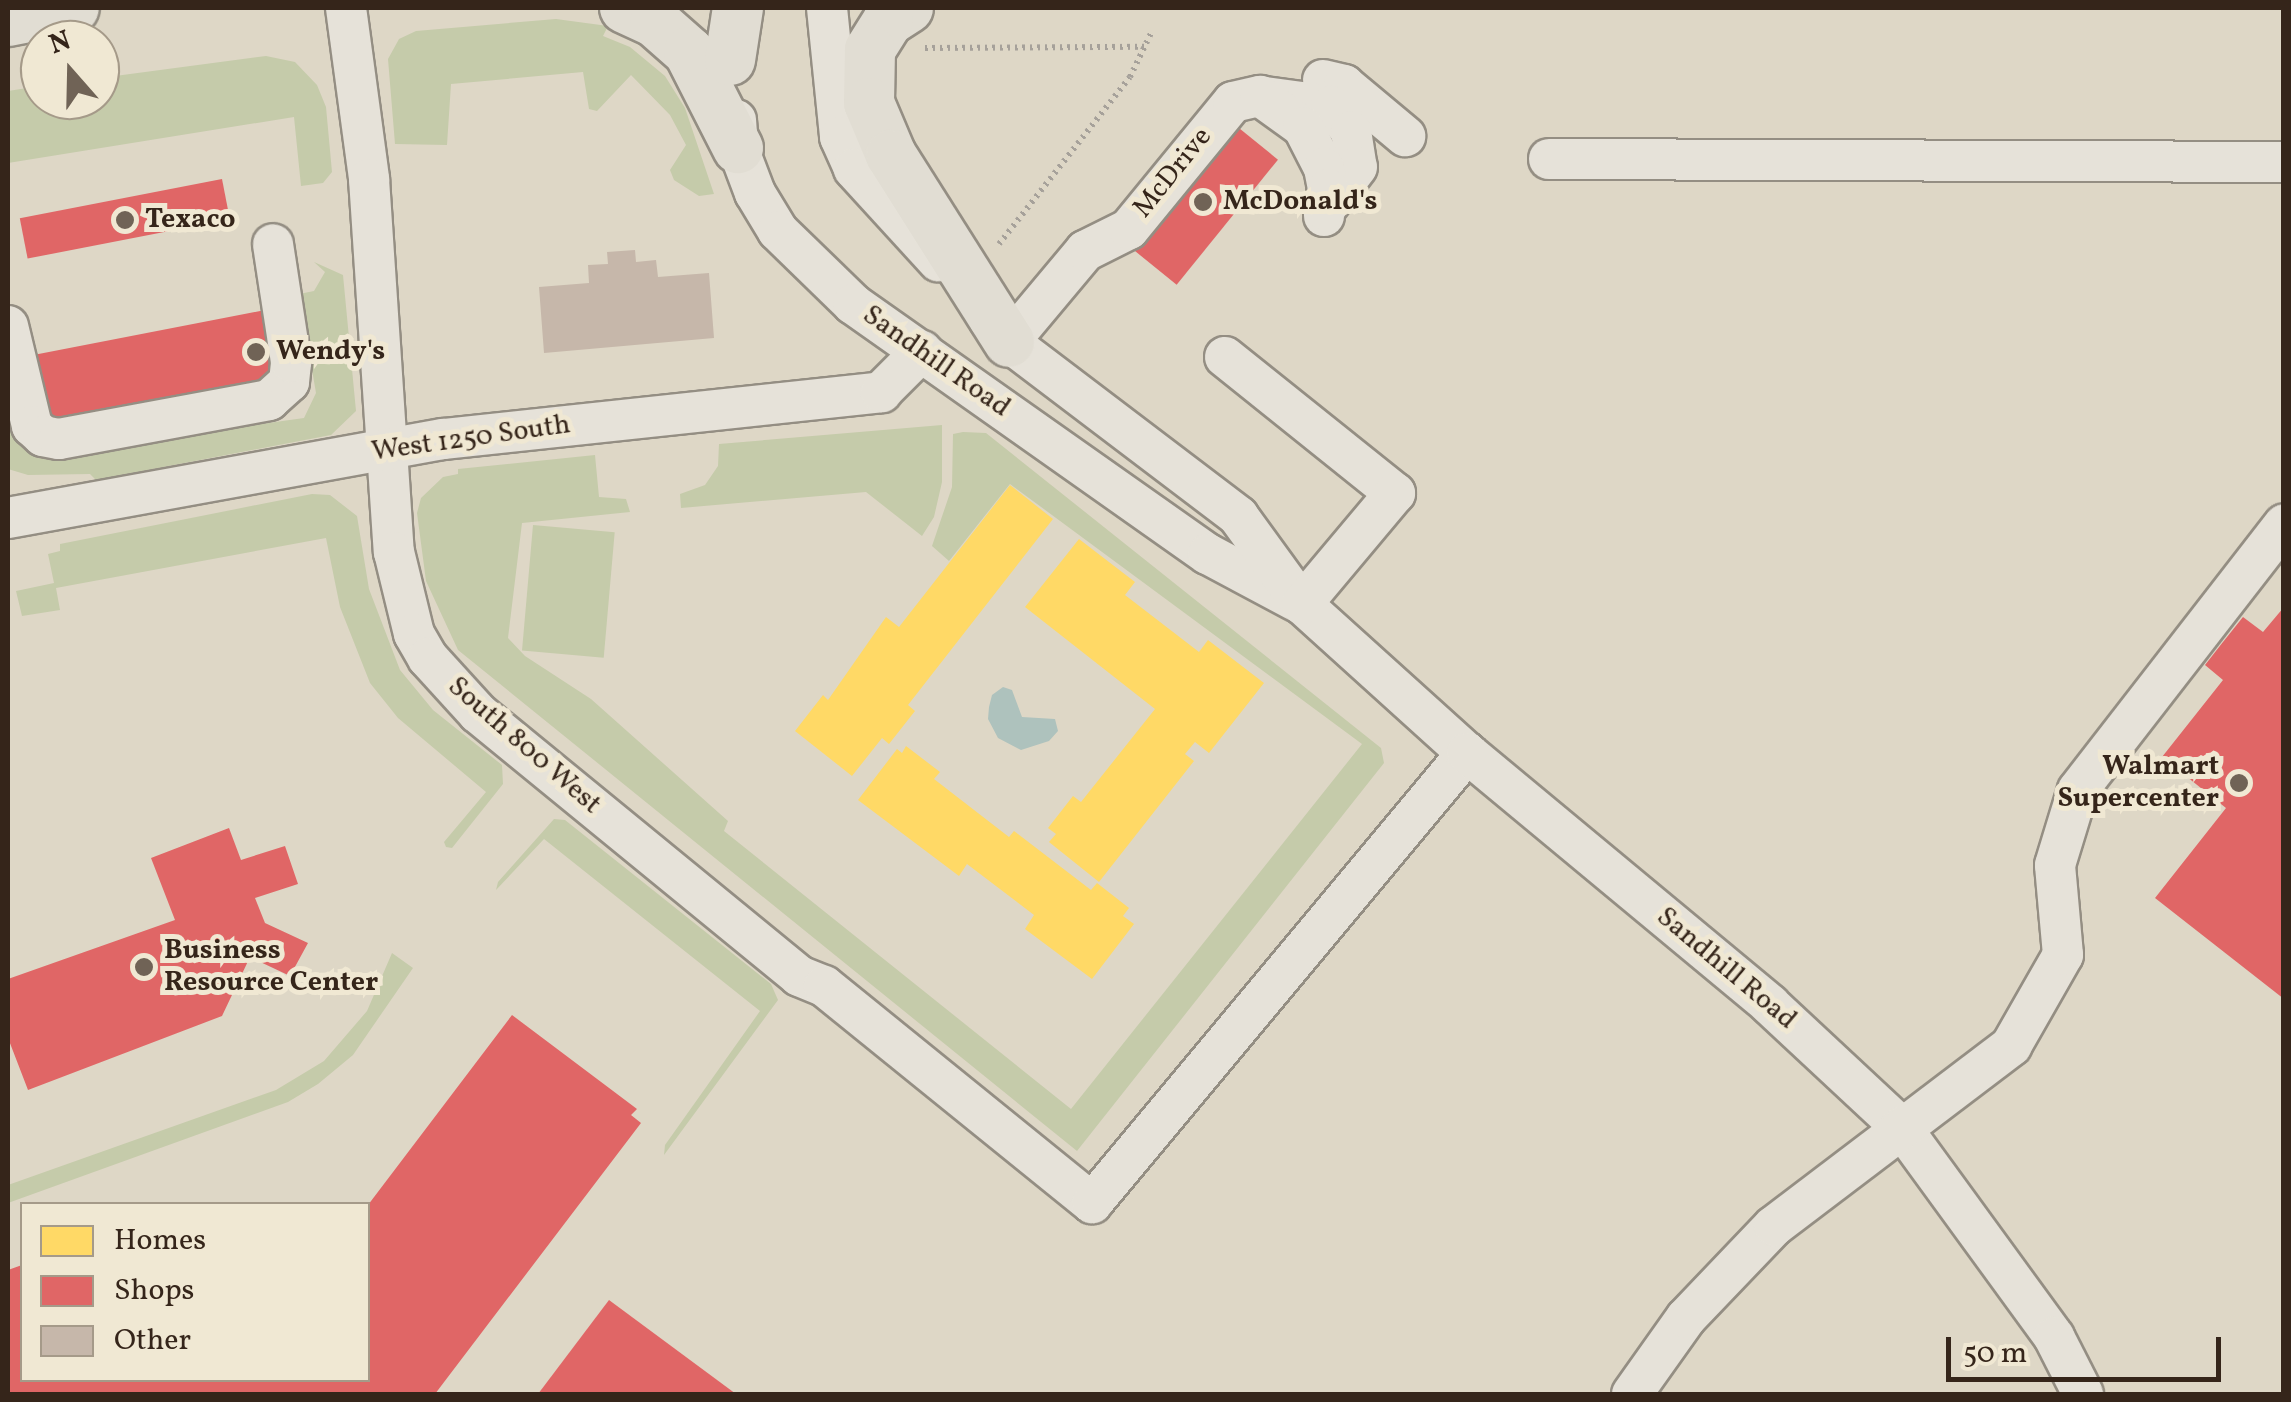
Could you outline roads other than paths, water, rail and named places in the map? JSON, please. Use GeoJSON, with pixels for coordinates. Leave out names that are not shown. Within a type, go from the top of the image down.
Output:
{"type":"FeatureCollection","features":[{"type":"Feature","properties":{"kind":"main road"},"geometry":{"type":"LineString","coordinates":[[8,21],[74,8]]}},
{"type":"Feature","properties":{"kind":"main road"},"geometry":{"type":"LineString","coordinates":[[625,8],[655,22],[688,52],[738,148]]}},
{"type":"Feature","properties":{"kind":"main road"},"geometry":{"type":"LineString","coordinates":[[730,60],[738,8]]}},
{"type":"Feature","properties":{"kind":"main road"},"geometry":{"type":"LineString","coordinates":[[910,24],[888,21],[870,50],[869,103],[891,155],[1009,342]]}},
{"type":"Feature","properties":{"kind":"street","name":"South 800 West"},"geometry":{"type":"LineString","coordinates":[[346,8],[370,179],[394,552],[414,634],[450,686],[799,976],[824,986],[1092,1203],[1467,753]]}},
{"type":"Feature","properties":{"kind":"street","name":"Sandhill Road"},"geometry":{"type":"LineString","coordinates":[[726,8],[738,148],[755,193],[778,231],[853,304],[1208,554],[1302,604]]}},
{"type":"Feature","properties":{"kind":"street","name":"Sandhill Road"},"geometry":{"type":"LineString","coordinates":[[827,8],[840,136],[854,169],[1009,342],[1238,516],[1302,604],[1467,753],[1770,1005],[1901,1127],[2054,1337],[2083,1394]]}},
{"type":"Feature","properties":{"kind":"street"},"geometry":{"type":"LineString","coordinates":[[1324,222],[1328,190],[1314,144],[1287,111],[1246,89],[1262,77],[1344,84],[1405,136]]}},
{"type":"Feature","properties":{"kind":"street","name":"McDrive"},"geometry":{"type":"LineString","coordinates":[[1009,342],[1084,252],[1129,229],[1246,89]]}},
{"type":"Feature","properties":{"kind":"street"},"geometry":{"type":"LineString","coordinates":[[1549,160],[2284,162]]}},
{"type":"Feature","properties":{"kind":"street"},"geometry":{"type":"LineString","coordinates":[[8,326],[32,426],[43,436],[60,439],[269,400],[288,382],[291,362],[272,244]]}},
{"type":"Feature","properties":{"kind":"street","name":"West 1250 South"},"geometry":{"type":"LineString","coordinates":[[8,518],[503,430],[880,392],[922,351]]}},
{"type":"Feature","properties":{"kind":"street"},"geometry":{"type":"LineString","coordinates":[[1225,357],[1395,493],[1302,604]]}},
{"type":"Feature","properties":{"kind":"street"},"geometry":{"type":"LineString","coordinates":[[1632,1394],[1686,1318],[1774,1226],[2011,1046],[2062,955],[2055,865],[2078,790],[2284,524]]}},
{"type":"Feature","properties":{"kind":"place","name":"McDonald's"},"geometry":{"type":"Point","coordinates":[1203,202]}},
{"type":"Feature","properties":{"kind":"place","name":"Texaco"},"geometry":{"type":"Point","coordinates":[125,220]}},
{"type":"Feature","properties":{"kind":"place","name":"Wendy's"},"geometry":{"type":"Point","coordinates":[256,352]}},
{"type":"Feature","properties":{"kind":"place","name":"Walmart Supercenter"},"geometry":{"type":"Point","coordinates":[2239,783]}},
{"type":"Feature","properties":{"kind":"place","name":"Business Resource Center"},"geometry":{"type":"Point","coordinates":[144,967]}}]}
